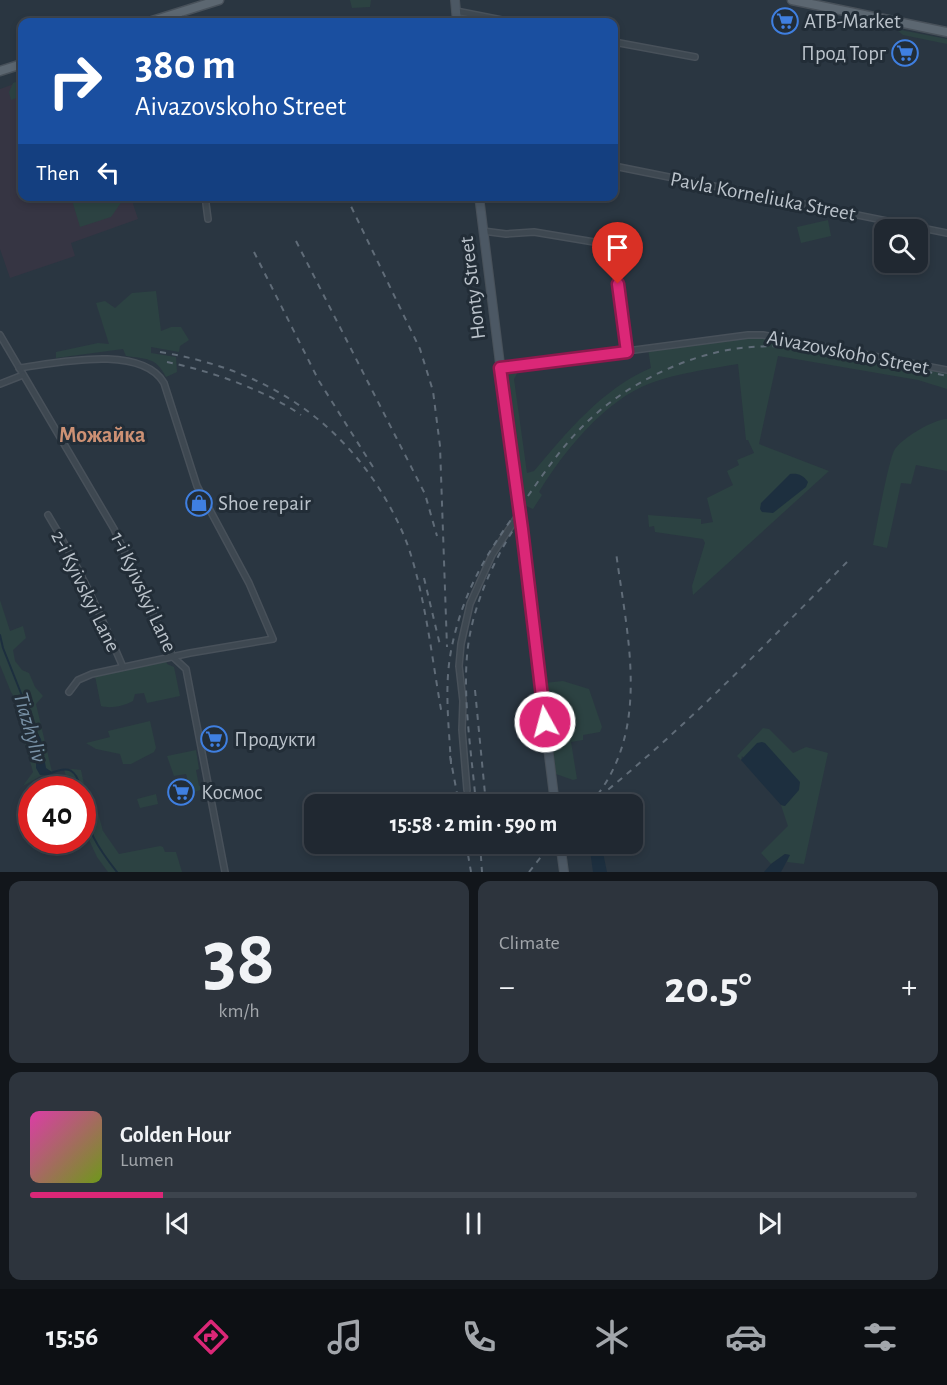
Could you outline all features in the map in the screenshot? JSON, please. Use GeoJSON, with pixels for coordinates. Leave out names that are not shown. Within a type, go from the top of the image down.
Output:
{"type":"FeatureCollection","features":[{"type":"Feature","properties":{"kind":"main road"},"geometry":{"type":"LineString","coordinates":[[163,18],[219,0]]}},
{"type":"Feature","properties":{"kind":"main road"},"geometry":{"type":"LineString","coordinates":[[792,0],[947,32]]}},
{"type":"Feature","properties":{"kind":"main road"},"geometry":{"type":"LineString","coordinates":[[0,71],[18,65]]}},
{"type":"Feature","properties":{"kind":"street"},"geometry":{"type":"LineString","coordinates":[[454,0],[457,18]]}},
{"type":"Feature","properties":{"kind":"street"},"geometry":{"type":"LineString","coordinates":[[456,11],[492,18]]}},
{"type":"Feature","properties":{"kind":"street"},"geometry":{"type":"LineString","coordinates":[[180,13],[181,18]]}},
{"type":"Feature","properties":{"kind":"street"},"geometry":{"type":"LineString","coordinates":[[618,43],[695,57]]}},
{"type":"Feature","properties":{"kind":"street","name":"Pavla Korneliuka Street"},"geometry":{"type":"LineString","coordinates":[[618,167],[947,233]]}},
{"type":"Feature","properties":{"kind":"street"},"geometry":{"type":"LineString","coordinates":[[206,201],[208,219]]}},
{"type":"Feature","properties":{"kind":"street","name":"Honty Street"},"geometry":{"type":"LineString","coordinates":[[479,201],[554,794]]}},
{"type":"Feature","properties":{"kind":"street"},"geometry":{"type":"LineString","coordinates":[[483,231],[506,234],[534,232],[612,245],[627,352]]}},
{"type":"Feature","properties":{"kind":"street","name":"1-i Kyivskyi Lane"},"geometry":{"type":"LineString","coordinates":[[0,335],[114,529],[173,657],[186,669],[225,872]]}},
{"type":"Feature","properties":{"kind":"street","name":"Aivazovskoho Street"},"geometry":{"type":"LineString","coordinates":[[500,368],[748,335],[763,335],[947,370]]}},
{"type":"Feature","properties":{"kind":"street"},"geometry":{"type":"LineString","coordinates":[[19,368],[77,360],[109,360],[146,367],[160,377],[164,383],[197,486],[249,583],[273,639],[123,667],[78,680],[69,692]]}},
{"type":"Feature","properties":{"kind":"street"},"geometry":{"type":"LineString","coordinates":[[0,384],[23,375]]}},
{"type":"Feature","properties":{"kind":"street"},"geometry":{"type":"LineString","coordinates":[[467,790],[462,730],[463,700],[459,666],[461,644],[470,604],[492,555],[520,513]]}},
{"type":"Feature","properties":{"kind":"street","name":"2-i Kyivskyi Lane"},"geometry":{"type":"LineString","coordinates":[[48,515],[98,607],[123,667]]}},
{"type":"Feature","properties":{"kind":"street"},"geometry":{"type":"LineString","coordinates":[[186,669],[190,654]]}},
{"type":"Feature","properties":{"kind":"street"},"geometry":{"type":"LineString","coordinates":[[562,854],[564,872]]}},
{"type":"Feature","properties":{"kind":"shaded area"},"geometry":{"type":"Polygon","coordinates":[[[18,82],[18,201],[135,201],[133,204],[138,219],[71,243],[75,256],[10,278],[0,249],[0,89],[18,82]]]}},
{"type":"Feature","properties":{"kind":"shaded area"},"geometry":{"type":"Polygon","coordinates":[[[790,474],[798,474],[804,478],[808,482],[806,487],[773,513],[762,512],[761,503],[790,474]]]}},
{"type":"Feature","properties":{"kind":"shaded area"},"geometry":{"type":"Polygon","coordinates":[[[36,731],[41,739],[46,768],[52,772],[48,775],[40,775],[36,768],[36,731]]]}},
{"type":"Feature","properties":{"kind":"shaded area"},"geometry":{"type":"Polygon","coordinates":[[[762,742],[800,782],[799,790],[785,806],[781,805],[741,760],[757,743],[762,742]]]}},
{"type":"Feature","properties":{"kind":"shaded area"},"geometry":{"type":"Polygon","coordinates":[[[591,854],[603,854],[607,872],[593,872],[591,854]]]}},
{"type":"Feature","properties":{"kind":"shaded area"},"geometry":{"type":"Polygon","coordinates":[[[785,854],[790,855],[781,872],[764,872],[771,864],[785,854]]]}},
{"type":"Feature","properties":{"kind":"green space"},"geometry":{"type":"Polygon","coordinates":[[[350,0],[371,0],[370,7],[352,8],[350,0]]]}},
{"type":"Feature","properties":{"kind":"green space"},"geometry":{"type":"Polygon","coordinates":[[[896,29],[947,39],[947,44],[903,35],[896,29]]]}},
{"type":"Feature","properties":{"kind":"green space"},"geometry":{"type":"Polygon","coordinates":[[[18,81],[18,97],[11,100],[9,92],[13,83],[18,81]]]}},
{"type":"Feature","properties":{"kind":"green space"},"geometry":{"type":"Polygon","coordinates":[[[72,201],[122,201],[111,217],[80,227],[72,201]]]}},
{"type":"Feature","properties":{"kind":"green space"},"geometry":{"type":"Polygon","coordinates":[[[828,220],[831,236],[801,243],[797,227],[828,220]]]}},
{"type":"Feature","properties":{"kind":"green space"},"geometry":{"type":"Polygon","coordinates":[[[156,291],[161,331],[171,327],[181,327],[189,340],[180,346],[179,352],[151,347],[151,353],[176,357],[177,372],[166,377],[154,362],[126,356],[123,349],[56,358],[56,352],[98,343],[109,344],[96,303],[105,301],[115,308],[132,293],[156,291]]]}},
{"type":"Feature","properties":{"kind":"green space"},"geometry":{"type":"Polygon","coordinates":[[[748,335],[947,370],[947,389],[918,380],[778,356],[759,444],[829,471],[693,595],[692,586],[705,543],[703,539],[655,532],[654,526],[649,527],[648,515],[701,519],[701,524],[713,522],[707,498],[733,485],[727,471],[739,465],[737,460],[754,453],[746,440],[738,364],[651,383],[618,401],[587,428],[560,460],[539,492],[542,495],[533,509],[524,505],[505,370],[520,368],[514,379],[527,473],[534,471],[587,412],[602,399],[617,387],[651,368],[648,349],[748,335]]]}},
{"type":"Feature","properties":{"kind":"green space"},"geometry":{"type":"Polygon","coordinates":[[[947,419],[947,471],[916,465],[911,484],[901,483],[887,548],[873,545],[886,479],[895,449],[919,430],[934,422],[947,419]]]}},
{"type":"Feature","properties":{"kind":"green space"},"geometry":{"type":"Polygon","coordinates":[[[0,600],[10,631],[23,626],[26,638],[13,650],[15,661],[22,670],[29,673],[35,687],[43,696],[36,704],[52,772],[48,775],[30,776],[33,772],[21,729],[25,726],[21,707],[11,692],[0,665],[0,600]]]}},
{"type":"Feature","properties":{"kind":"green space"},"geometry":{"type":"Polygon","coordinates":[[[166,661],[174,667],[180,696],[147,703],[144,693],[135,694],[133,701],[125,704],[113,707],[101,706],[95,676],[166,661]]]}},
{"type":"Feature","properties":{"kind":"green space"},"geometry":{"type":"Polygon","coordinates":[[[563,681],[589,689],[602,727],[600,732],[583,735],[583,740],[571,742],[577,779],[573,780],[556,774],[545,683],[563,681]]]}},
{"type":"Feature","properties":{"kind":"green space"},"geometry":{"type":"Polygon","coordinates":[[[150,721],[156,748],[154,752],[131,764],[123,764],[120,754],[96,749],[86,743],[110,737],[108,731],[150,721]]]}},
{"type":"Feature","properties":{"kind":"green space"},"geometry":{"type":"Polygon","coordinates":[[[763,728],[769,729],[793,753],[806,747],[828,753],[804,864],[787,862],[789,855],[785,854],[771,864],[761,853],[788,826],[781,805],[785,806],[742,756],[741,760],[737,756],[763,728]]]}},
{"type":"Feature","properties":{"kind":"green space"},"geometry":{"type":"Polygon","coordinates":[[[196,750],[199,769],[196,770],[199,786],[203,786],[203,789],[191,793],[186,774],[174,776],[167,756],[196,750]]]}},
{"type":"Feature","properties":{"kind":"green space"},"geometry":{"type":"Polygon","coordinates":[[[64,770],[81,770],[82,776],[66,776],[64,770]]]}},
{"type":"Feature","properties":{"kind":"green space"},"geometry":{"type":"Polygon","coordinates":[[[156,794],[158,804],[140,808],[137,799],[156,794]]]}},
{"type":"Feature","properties":{"kind":"green space"},"geometry":{"type":"Polygon","coordinates":[[[96,806],[103,831],[119,854],[160,846],[165,852],[176,852],[182,872],[108,872],[97,857],[96,806]]]}},
{"type":"Feature","properties":{"kind":"waterway","name":"Tiazhyliv"},"geometry":{"type":"LineString","coordinates":[[0,635],[36,731]]}},
{"type":"Feature","properties":{"kind":"waterway","name":"Tiazhyliv"},"geometry":{"type":"LineString","coordinates":[[49,774],[67,770],[76,776]]}},
{"type":"Feature","properties":{"kind":"waterway","name":"Tiazhyliv"},"geometry":{"type":"LineString","coordinates":[[96,840],[117,872]]}},
{"type":"Feature","properties":{"kind":"railway"},"geometry":{"type":"LineString","coordinates":[[348,201],[420,349],[433,391],[440,446],[447,647]]}},
{"type":"Feature","properties":{"kind":"railway"},"geometry":{"type":"LineString","coordinates":[[296,241],[425,494],[437,536]]}},
{"type":"Feature","properties":{"kind":"railway"},"geometry":{"type":"LineString","coordinates":[[254,252],[319,381],[373,467]]}},
{"type":"Feature","properties":{"kind":"railway"},"geometry":{"type":"LineString","coordinates":[[451,764],[448,708],[449,665],[456,630],[469,592],[497,540],[542,475],[573,436],[598,412],[635,386],[676,365],[741,348],[767,346],[819,350],[947,376]]}},
{"type":"Feature","properties":{"kind":"railway"},"geometry":{"type":"LineString","coordinates":[[160,352],[225,368],[283,395],[334,433],[377,485],[398,522],[414,566],[424,608],[442,715]]}},
{"type":"Feature","properties":{"kind":"railway"},"geometry":{"type":"LineString","coordinates":[[167,362],[237,383],[271,397],[301,415]]}},
{"type":"Feature","properties":{"kind":"railway"},"geometry":{"type":"LineString","coordinates":[[475,794],[466,692],[469,638],[485,584],[501,550],[520,519]]}},
{"type":"Feature","properties":{"kind":"railway"},"geometry":{"type":"LineString","coordinates":[[597,794],[610,776],[622,746],[629,715],[631,683],[629,650],[616,552]]}},
{"type":"Feature","properties":{"kind":"railway"},"geometry":{"type":"LineString","coordinates":[[603,794],[695,713],[847,562]]}},
{"type":"Feature","properties":{"kind":"railway"},"geometry":{"type":"LineString","coordinates":[[424,578],[440,645]]}},
{"type":"Feature","properties":{"kind":"railway"},"geometry":{"type":"LineString","coordinates":[[475,690],[485,794]]}},
{"type":"Feature","properties":{"kind":"railway"},"geometry":{"type":"LineString","coordinates":[[450,756],[457,794]]}},
{"type":"Feature","properties":{"kind":"railway"},"geometry":{"type":"LineString","coordinates":[[468,854],[471,872]]}},
{"type":"Feature","properties":{"kind":"railway"},"geometry":{"type":"LineString","coordinates":[[481,854],[482,872]]}},
{"type":"Feature","properties":{"kind":"railway"},"geometry":{"type":"LineString","coordinates":[[529,872],[543,854]]}},
{"type":"Feature","properties":{"kind":"place","name":"ATB-Market"},"geometry":{"type":"Point","coordinates":[785,21]}},
{"type":"Feature","properties":{"kind":"place","name":"Прод Торг"},"geometry":{"type":"Point","coordinates":[905,53]}},
{"type":"Feature","properties":{"kind":"place","name":"Shoe repair"},"geometry":{"type":"Point","coordinates":[199,503]}},
{"type":"Feature","properties":{"kind":"place","name":"Продукти"},"geometry":{"type":"Point","coordinates":[214,739]}},
{"type":"Feature","properties":{"kind":"place","name":"Космос"},"geometry":{"type":"Point","coordinates":[181,792]}},
{"type":"Feature","properties":{"kind":"district","name":"Можайка"},"geometry":{"type":"Point","coordinates":[102,434]}},
{"type":"Feature","properties":{"kind":"route"},"geometry":{"type":"LineString","coordinates":[[545,722],[500,368],[627,352],[618,284]]}}]}
